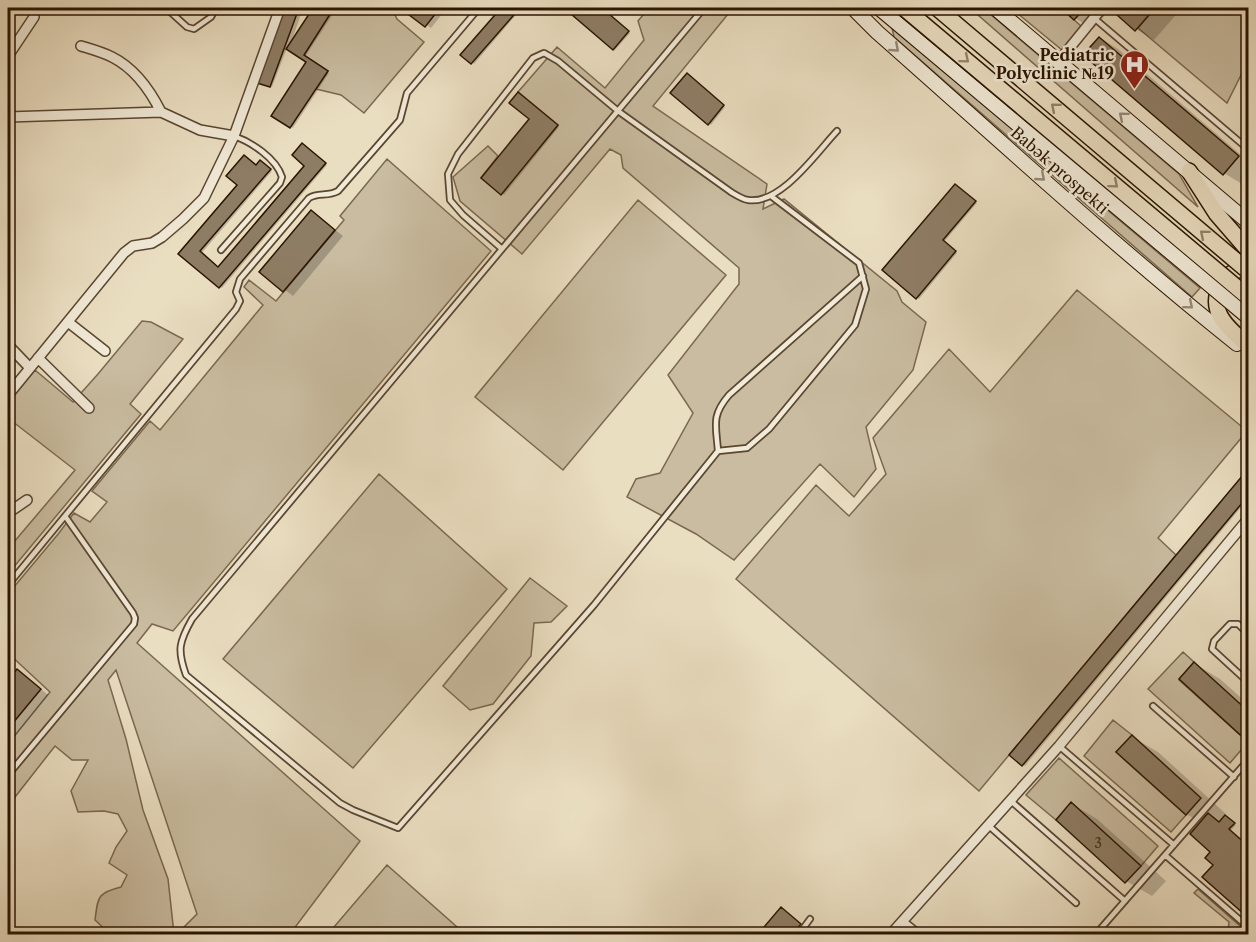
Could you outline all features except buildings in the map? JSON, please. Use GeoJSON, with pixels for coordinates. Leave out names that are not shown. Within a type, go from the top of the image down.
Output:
{"type":"FeatureCollection","features":[{"type":"Feature","properties":{"kind":"main road","name":"Babək prospekti"},"geometry":{"type":"LineString","coordinates":[[853,8],[1052,187],[1192,308],[1248,353]]}},
{"type":"Feature","properties":{"kind":"main road"},"geometry":{"type":"LineString","coordinates":[[879,8],[1248,317]]}},
{"type":"Feature","properties":{"kind":"main road","name":"Babək prospekti"},"geometry":{"type":"LineString","coordinates":[[904,8],[1248,297]]}},
{"type":"Feature","properties":{"kind":"main road"},"geometry":{"type":"LineString","coordinates":[[937,8],[1248,271]]}},
{"type":"Feature","properties":{"kind":"main road"},"geometry":{"type":"LineString","coordinates":[[995,8],[1189,171],[1246,215]]}},
{"type":"Feature","properties":{"kind":"main road"},"geometry":{"type":"LineString","coordinates":[[1189,171],[1216,213],[1248,250]]}},
{"type":"Feature","properties":{"kind":"main road"},"geometry":{"type":"LineString","coordinates":[[1248,266],[1228,276],[1220,287],[1217,298],[1217,307],[1223,321],[1248,346]]}},
{"type":"Feature","properties":{"kind":"street"},"geometry":{"type":"LineString","coordinates":[[8,395],[124,253],[134,246],[152,243],[162,237],[204,198],[234,136],[280,8]]}},
{"type":"Feature","properties":{"kind":"street"},"geometry":{"type":"LineString","coordinates":[[1059,61],[1102,8]]}},
{"type":"Feature","properties":{"kind":"street"},"geometry":{"type":"LineString","coordinates":[[8,56],[34,17]]}},
{"type":"Feature","properties":{"kind":"street"},"geometry":{"type":"LineString","coordinates":[[81,46],[112,57],[129,70],[146,86],[161,112]]}},
{"type":"Feature","properties":{"kind":"street"},"geometry":{"type":"LineString","coordinates":[[8,117],[161,112],[200,130],[234,136]]}},
{"type":"Feature","properties":{"kind":"street"},"geometry":{"type":"LineString","coordinates":[[68,322],[105,351]]}},
{"type":"Feature","properties":{"kind":"street"},"geometry":{"type":"LineString","coordinates":[[8,345],[30,368]]}},
{"type":"Feature","properties":{"kind":"street"},"geometry":{"type":"LineString","coordinates":[[38,358],[89,408]]}},
{"type":"Feature","properties":{"kind":"street"},"geometry":{"type":"LineString","coordinates":[[8,513],[27,500]]}},
{"type":"Feature","properties":{"kind":"street"},"geometry":{"type":"LineString","coordinates":[[891,934],[1059,746],[1248,519]]}},
{"type":"Feature","properties":{"kind":"street"},"geometry":{"type":"LineString","coordinates":[[902,922],[917,934]]}},
{"type":"Feature","properties":{"kind":"lane"},"geometry":{"type":"LineString","coordinates":[[166,8],[187,27],[194,29],[211,17],[216,8]]}},
{"type":"Feature","properties":{"kind":"lane"},"geometry":{"type":"LineString","coordinates":[[8,585],[237,309],[240,301],[236,292],[240,279],[309,198],[314,195],[331,195],[338,191],[400,120],[407,93],[479,8]]}},
{"type":"Feature","properties":{"kind":"lane"},"geometry":{"type":"LineString","coordinates":[[704,8],[192,619],[183,636],[180,657],[186,675],[340,803],[398,828],[594,606],[718,451],[715,422],[718,408],[729,395],[863,276]]}},
{"type":"Feature","properties":{"kind":"lane"},"geometry":{"type":"LineString","coordinates":[[1094,18],[1248,149]]}},
{"type":"Feature","properties":{"kind":"lane"},"geometry":{"type":"LineString","coordinates":[[502,249],[463,215],[450,200],[448,174],[458,154],[533,58],[544,53],[558,61],[618,111],[731,192],[746,200],[771,196],[788,185],[837,131]]}},
{"type":"Feature","properties":{"kind":"lane"},"geometry":{"type":"LineString","coordinates":[[221,250],[282,177],[280,170],[248,141],[234,136]]}},
{"type":"Feature","properties":{"kind":"lane"},"geometry":{"type":"LineString","coordinates":[[718,451],[747,448],[770,429],[855,325],[866,289],[859,263],[771,196]]}},
{"type":"Feature","properties":{"kind":"lane"},"geometry":{"type":"LineString","coordinates":[[8,775],[134,624],[134,614],[65,516]]}},
{"type":"Feature","properties":{"kind":"lane"},"geometry":{"type":"LineString","coordinates":[[1248,634],[1238,624],[1230,624],[1214,641],[1212,649],[1248,682]]}},
{"type":"Feature","properties":{"kind":"lane"},"geometry":{"type":"LineString","coordinates":[[1153,706],[1234,777]]}},
{"type":"Feature","properties":{"kind":"lane"},"geometry":{"type":"LineString","coordinates":[[1059,746],[1174,845]]}},
{"type":"Feature","properties":{"kind":"lane"},"geometry":{"type":"LineString","coordinates":[[1096,934],[1248,760]]}},
{"type":"Feature","properties":{"kind":"lane"},"geometry":{"type":"LineString","coordinates":[[1011,801],[1125,901]]}},
{"type":"Feature","properties":{"kind":"lane"},"geometry":{"type":"LineString","coordinates":[[988,826],[1076,903]]}},
{"type":"Feature","properties":{"kind":"lane"},"geometry":{"type":"LineString","coordinates":[[1165,855],[1248,927]]}},
{"type":"Feature","properties":{"kind":"lane"},"geometry":{"type":"LineString","coordinates":[[799,934],[810,919]]}},
{"type":"Feature","properties":{"kind":"shaded area"},"geometry":{"type":"Polygon","coordinates":[[[334,8],[392,8],[397,19],[424,42],[364,113],[341,95],[316,89],[328,71],[304,55],[334,8]]]}},
{"type":"Feature","properties":{"kind":"shaded area"},"geometry":{"type":"Polygon","coordinates":[[[649,8],[733,8],[653,106],[767,184],[763,209],[784,199],[897,291],[902,302],[926,322],[913,370],[866,427],[876,469],[854,497],[820,464],[734,560],[696,534],[627,497],[636,479],[660,473],[693,413],[668,375],[739,284],[739,268],[623,168],[621,155],[610,149],[522,254],[460,201],[453,177],[488,146],[498,156],[481,178],[501,194],[558,125],[518,92],[557,47],[605,88],[644,40],[638,21],[649,8]]]}},
{"type":"Feature","properties":{"kind":"shaded area"},"geometry":{"type":"Polygon","coordinates":[[[970,8],[983,8],[1179,174],[1198,207],[970,8]]]}},
{"type":"Feature","properties":{"kind":"shaded area"},"geometry":{"type":"Polygon","coordinates":[[[1011,8],[1061,8],[1081,26],[1062,50],[1011,8]]]}},
{"type":"Feature","properties":{"kind":"shaded area"},"geometry":{"type":"Polygon","coordinates":[[[1155,8],[1248,8],[1248,61],[1227,103],[1138,28],[1155,8]]]}},
{"type":"Feature","properties":{"kind":"shaded area"},"geometry":{"type":"Polygon","coordinates":[[[892,28],[1200,288],[1192,297],[894,37],[892,28]]]}},
{"type":"Feature","properties":{"kind":"shaded area"},"geometry":{"type":"Polygon","coordinates":[[[387,159],[491,251],[173,631],[152,624],[137,643],[360,841],[290,934],[177,934],[197,914],[116,670],[108,680],[126,739],[143,810],[168,879],[174,934],[110,934],[95,920],[97,906],[100,897],[107,891],[121,887],[127,875],[109,863],[127,831],[118,814],[104,811],[78,812],[71,791],[88,760],[72,760],[55,746],[8,806],[8,744],[50,692],[8,653],[8,594],[74,513],[90,522],[107,502],[92,491],[150,421],[160,430],[263,305],[244,287],[249,280],[276,301],[344,220],[340,216],[387,159]]]}},
{"type":"Feature","properties":{"kind":"shaded area"},"geometry":{"type":"Polygon","coordinates":[[[638,200],[726,275],[563,470],[475,397],[638,200]]]}},
{"type":"Feature","properties":{"kind":"shaded area"},"geometry":{"type":"Polygon","coordinates":[[[1077,290],[1247,431],[1158,538],[1176,555],[979,791],[736,579],[816,485],[849,516],[886,474],[873,438],[949,349],[990,392],[1077,290]]]}},
{"type":"Feature","properties":{"kind":"shaded area"},"geometry":{"type":"Polygon","coordinates":[[[142,321],[151,322],[183,339],[130,404],[141,414],[8,574],[8,549],[75,470],[8,418],[8,403],[35,370],[73,402],[142,321]]]}},
{"type":"Feature","properties":{"kind":"shaded area"},"geometry":{"type":"Polygon","coordinates":[[[379,474],[507,589],[353,768],[223,659],[379,474]]]}},
{"type":"Feature","properties":{"kind":"shaded area"},"geometry":{"type":"Polygon","coordinates":[[[530,578],[567,606],[551,622],[534,623],[531,656],[493,704],[470,710],[443,686],[530,578]]]}},
{"type":"Feature","properties":{"kind":"shaded area"},"geometry":{"type":"Polygon","coordinates":[[[1183,652],[1194,662],[1179,680],[1248,742],[1230,763],[1148,689],[1183,652]]]}},
{"type":"Feature","properties":{"kind":"shaded area"},"geometry":{"type":"Polygon","coordinates":[[[1113,720],[1132,735],[1116,752],[1186,815],[1171,832],[1084,756],[1113,720]]]}},
{"type":"Feature","properties":{"kind":"shaded area"},"geometry":{"type":"Polygon","coordinates":[[[1059,758],[1158,846],[1141,866],[1071,803],[1056,820],[1026,795],[1059,758]]]}},
{"type":"Feature","properties":{"kind":"shaded area"},"geometry":{"type":"Polygon","coordinates":[[[387,865],[465,934],[328,934],[387,865]]]}},
{"type":"Feature","properties":{"kind":"shaded area"},"geometry":{"type":"Polygon","coordinates":[[[1198,889],[1248,934],[1225,934],[1228,931],[1229,922],[1194,893],[1198,889]]]}},
{"type":"Feature","properties":{"kind":"place","name":"Pediatric Polyclinic №19"},"geometry":{"type":"Point","coordinates":[1135,90]}}]}
